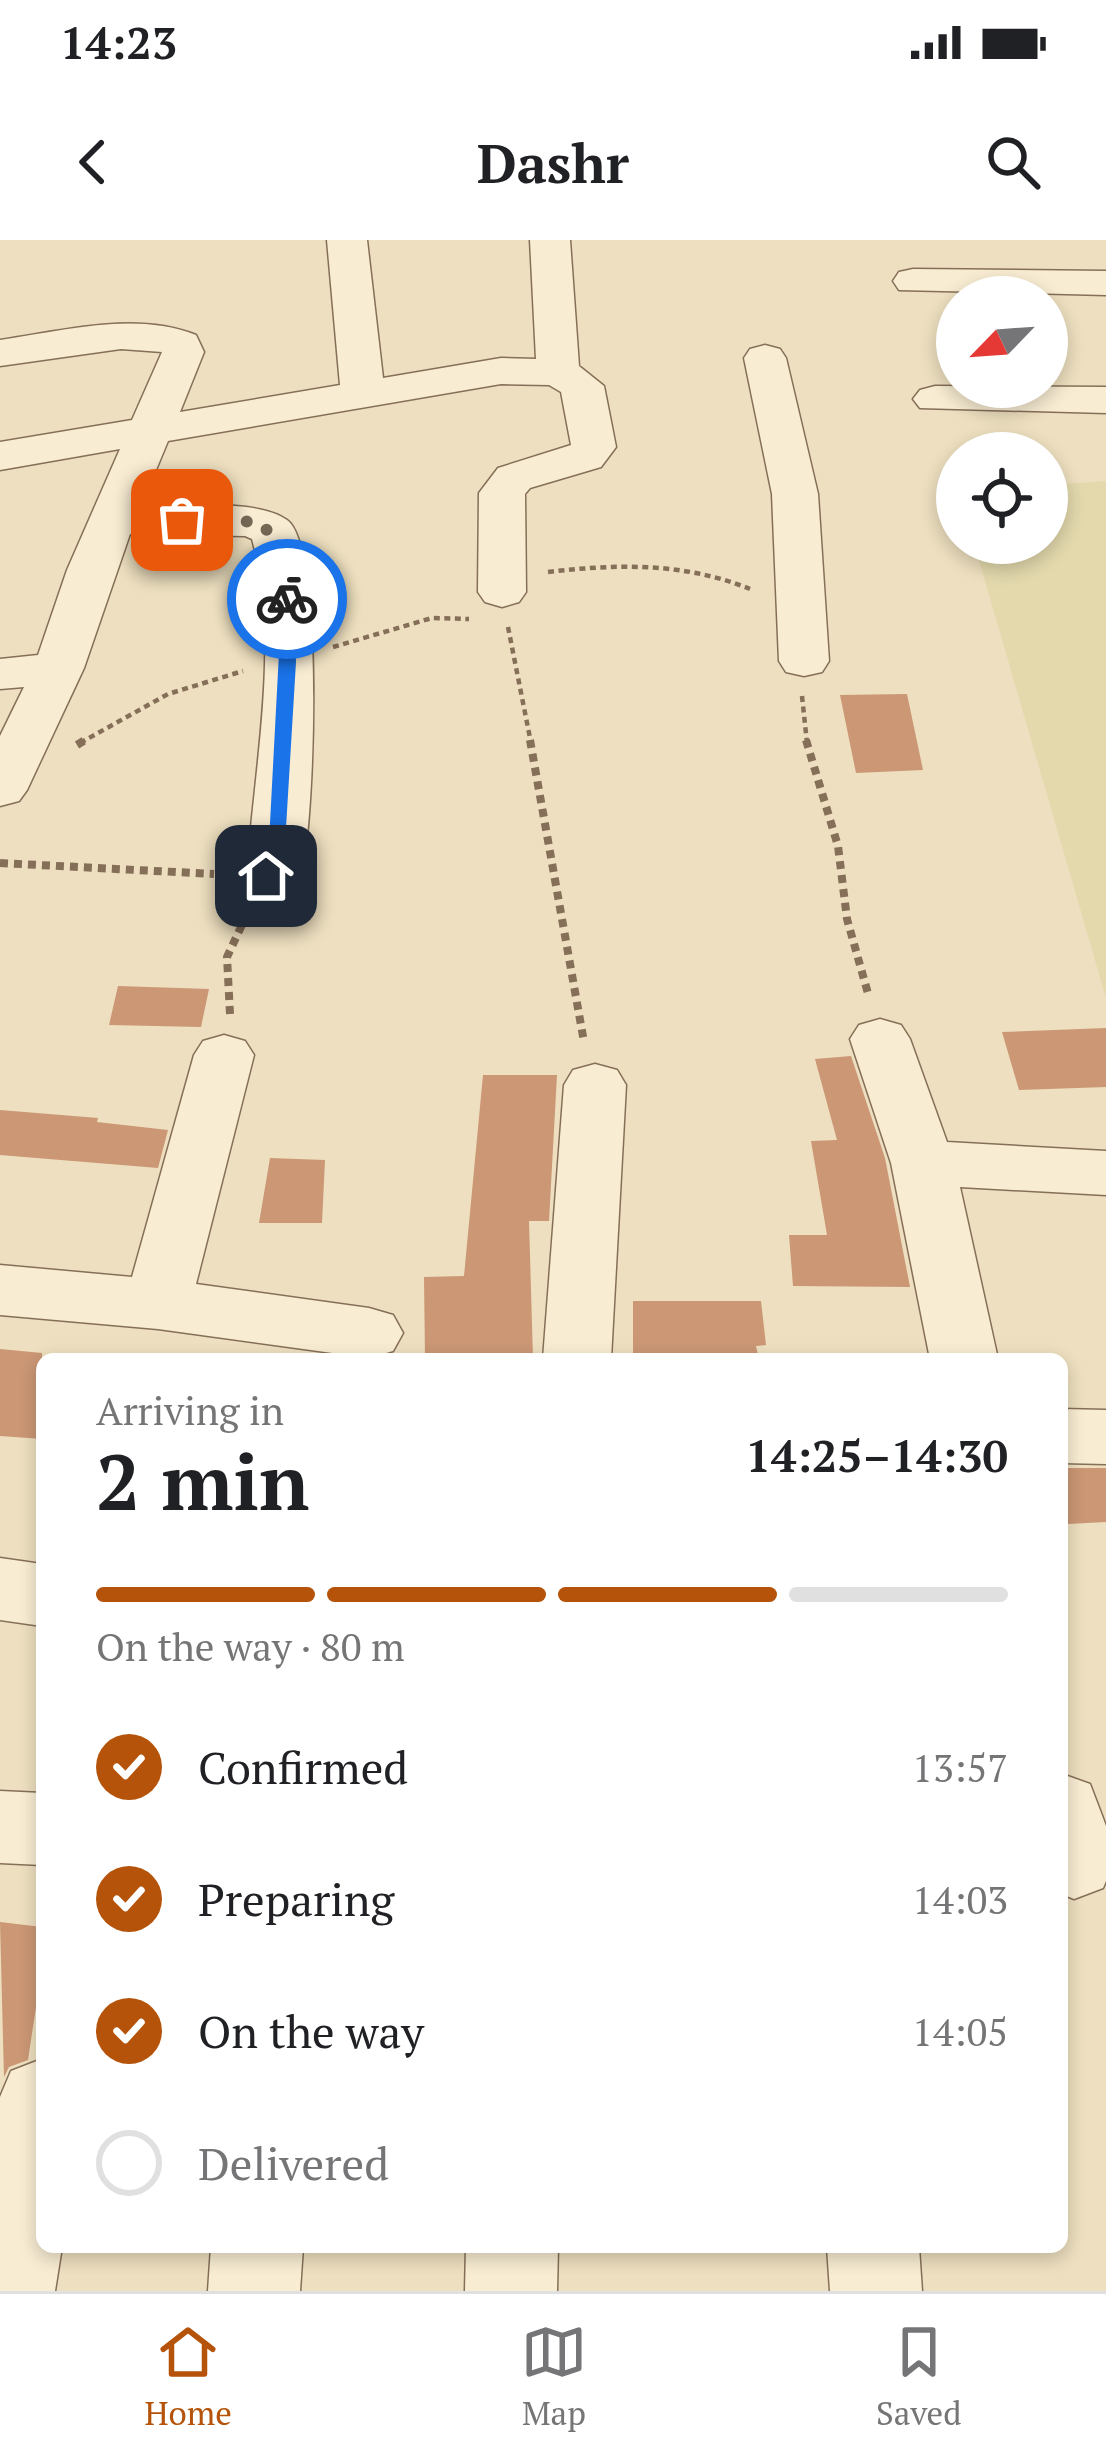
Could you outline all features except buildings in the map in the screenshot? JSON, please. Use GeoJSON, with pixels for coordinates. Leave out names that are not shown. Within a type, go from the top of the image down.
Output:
{"type":"FeatureCollection","features":[{"type":"Feature","properties":{"kind":"street"},"geometry":{"type":"LineString","coordinates":[[347,240],[363,395]]}},
{"type":"Feature","properties":{"kind":"street"},"geometry":{"type":"LineString","coordinates":[[550,240],[559,372]]}},
{"type":"Feature","properties":{"kind":"street"},"geometry":{"type":"LineString","coordinates":[[913,281],[1106,283]]}},
{"type":"Feature","properties":{"kind":"street"},"geometry":{"type":"LineString","coordinates":[[0,352],[136,336],[175,339],[183,352],[112,520],[59,668],[1,788]]}},
{"type":"Feature","properties":{"kind":"street"},"geometry":{"type":"LineString","coordinates":[[765,358],[795,494],[804,661]]}},
{"type":"Feature","properties":{"kind":"street"},"geometry":{"type":"LineString","coordinates":[[0,456],[501,371],[559,372],[582,386],[594,448],[585,457],[514,478],[502,493],[502,592]]}},
{"type":"Feature","properties":{"kind":"street"},"geometry":{"type":"LineString","coordinates":[[934,399],[1106,400]]}},
{"type":"Feature","properties":{"kind":"street"},"geometry":{"type":"LineString","coordinates":[[112,520],[217,519],[253,522],[273,531],[286,574],[288,662],[276,861],[266,876]]}},
{"type":"Feature","properties":{"kind":"street"},"geometry":{"type":"LineString","coordinates":[[0,674],[59,668]]}},
{"type":"Feature","properties":{"kind":"street"},"geometry":{"type":"LineString","coordinates":[[880,1039],[923,1163],[963,1353]]}},
{"type":"Feature","properties":{"kind":"street"},"geometry":{"type":"LineString","coordinates":[[158,1304],[224,1055]]}},
{"type":"Feature","properties":{"kind":"street"},"geometry":{"type":"LineString","coordinates":[[577,1353],[596,1085]]}},
{"type":"Feature","properties":{"kind":"street"},"geometry":{"type":"LineString","coordinates":[[923,1163],[1106,1173]]}},
{"type":"Feature","properties":{"kind":"street"},"geometry":{"type":"LineString","coordinates":[[0,1291],[158,1304],[369,1333]]}},
{"type":"Feature","properties":{"kind":"street"},"geometry":{"type":"LineString","coordinates":[[1068,1436],[1106,1437]]}},
{"type":"Feature","properties":{"kind":"street"},"geometry":{"type":"LineString","coordinates":[[0,1589],[36,1594]]}},
{"type":"Feature","properties":{"kind":"street"},"geometry":{"type":"LineString","coordinates":[[0,1827],[36,1829]]}},
{"type":"Feature","properties":{"kind":"street"},"geometry":{"type":"LineString","coordinates":[[9,2291],[36,2136]]}},
{"type":"Feature","properties":{"kind":"street"},"geometry":{"type":"LineString","coordinates":[[254,2291],[257,2253]]}},
{"type":"Feature","properties":{"kind":"street"},"geometry":{"type":"LineString","coordinates":[[512,2253],[512,2291]]}},
{"type":"Feature","properties":{"kind":"street"},"geometry":{"type":"LineString","coordinates":[[873,2253],[876,2291]]}},
{"type":"Feature","properties":{"kind":"path"},"geometry":{"type":"LineString","coordinates":[[502,592],[544,573],[617,563],[722,576],[765,595],[787,621],[804,661],[807,748],[838,846],[847,920],[880,1039]]}},
{"type":"Feature","properties":{"kind":"path"},"geometry":{"type":"LineString","coordinates":[[1,788],[169,694],[432,618],[508,621],[510,663],[544,797],[574,1005],[596,1085]]}},
{"type":"Feature","properties":{"kind":"path"},"geometry":{"type":"LineString","coordinates":[[0,862],[266,876],[227,956],[231,1023],[224,1055]]}},
{"type":"Feature","properties":{"kind":"shaded area"},"geometry":{"type":"Polygon","coordinates":[[[1106,481],[1106,998],[980,564],[1068,564],[1068,484],[1106,481]]]}},
{"type":"Feature","properties":{"kind":"way so far"},"geometry":{"type":"LineString","coordinates":[[182,520],[253,522],[273,531],[281,545],[287,599]]}},
{"type":"Feature","properties":{"kind":"route"},"geometry":{"type":"LineString","coordinates":[[266,876],[276,861],[288,662],[287,599]]}}]}
